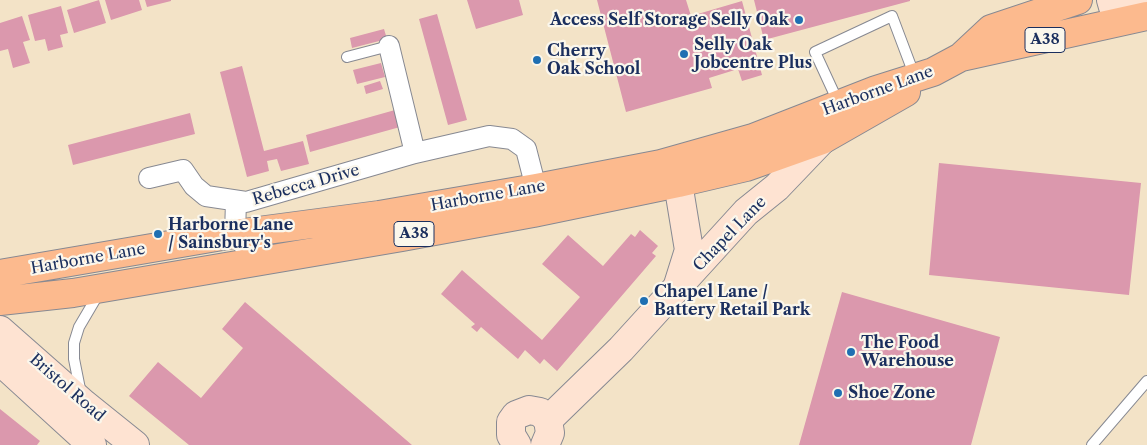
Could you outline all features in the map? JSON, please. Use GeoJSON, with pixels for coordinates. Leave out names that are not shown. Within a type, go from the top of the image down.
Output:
{"type":"FeatureCollection","features":[{"type":"Feature","properties":{"kind":"highway","name":"Harborne Lane"},"geometry":{"type":"LineString","coordinates":[[961,57],[991,29],[1078,0]]}},
{"type":"Feature","properties":{"kind":"highway","name":"Harborne Lane"},"geometry":{"type":"LineString","coordinates":[[2,272],[235,234],[379,216],[661,164],[753,138],[839,104],[924,75],[961,57],[1147,16]]}},
{"type":"Feature","properties":{"kind":"highway","name":"Chapel Lane"},"geometry":{"type":"LineString","coordinates":[[822,140],[888,104],[924,75]]}},
{"type":"Feature","properties":{"kind":"highway","name":"Harborne Lane"},"geometry":{"type":"LineString","coordinates":[[0,301],[103,288],[266,258],[524,215],[746,167],[822,140]]}},
{"type":"Feature","properties":{"kind":"main road"},"geometry":{"type":"LineString","coordinates":[[1111,0],[1113,7],[1147,7]]}},
{"type":"Feature","properties":{"kind":"main road","name":"Chapel Lane"},"geometry":{"type":"LineString","coordinates":[[676,291],[746,212],[777,187],[822,140]]}},
{"type":"Feature","properties":{"kind":"main road"},"geometry":{"type":"LineString","coordinates":[[678,183],[687,164],[705,152]]}},
{"type":"Feature","properties":{"kind":"main road","name":"Chapel Lane"},"geometry":{"type":"LineString","coordinates":[[676,291],[689,250],[678,183]]}},
{"type":"Feature","properties":{"kind":"main road"},"geometry":{"type":"LineString","coordinates":[[546,439],[601,369],[676,291]]}},
{"type":"Feature","properties":{"kind":"main road","name":"Bristol Road"},"geometry":{"type":"LineString","coordinates":[[0,330],[134,445]]}},
{"type":"Feature","properties":{"kind":"main road","name":"Bristol Road"},"geometry":{"type":"LineString","coordinates":[[0,361],[92,445]]}},
{"type":"Feature","properties":{"kind":"main road"},"geometry":{"type":"LineString","coordinates":[[516,445],[510,428],[516,415],[522,411],[533,410],[540,412],[546,439]]}},
{"type":"Feature","properties":{"kind":"street"},"geometry":{"type":"LineString","coordinates":[[389,46],[415,153]]}},
{"type":"Feature","properties":{"kind":"street","name":"Rebecca Drive"},"geometry":{"type":"LineString","coordinates":[[149,178],[183,170],[194,186],[206,196],[246,202],[415,153],[489,136],[512,139],[526,149],[536,188]]}},
{"type":"Feature","properties":{"kind":"street"},"geometry":{"type":"LineString","coordinates":[[236,201],[235,234],[243,244],[266,258]]}},
{"type":"Feature","properties":{"kind":"lane"},"geometry":{"type":"LineString","coordinates":[[839,104],[815,52],[892,16],[924,75]]}},
{"type":"Feature","properties":{"kind":"lane"},"geometry":{"type":"LineString","coordinates":[[346,57],[389,46]]}},
{"type":"Feature","properties":{"kind":"lane"},"geometry":{"type":"LineString","coordinates":[[84,404],[74,359],[74,343],[79,327],[103,288]]}},
{"type":"Feature","properties":{"kind":"lane"},"geometry":{"type":"LineString","coordinates":[[1092,445],[1147,382]]}},
{"type":"Feature","properties":{"kind":"building"},"geometry":{"type":"Polygon","coordinates":[[[99,0],[106,23],[74,33],[67,10],[99,0]]]}},
{"type":"Feature","properties":{"kind":"building"},"geometry":{"type":"Polygon","coordinates":[[[105,0],[139,0],[142,10],[111,20],[105,0]]]}},
{"type":"Feature","properties":{"kind":"building"},"geometry":{"type":"Polygon","coordinates":[[[145,0],[171,0],[171,1],[147,7],[145,0]]]}},
{"type":"Feature","properties":{"kind":"building","name":"Cherry Oak School"},"geometry":{"type":"Polygon","coordinates":[[[467,0],[519,0],[523,15],[476,29],[467,0]]]}},
{"type":"Feature","properties":{"kind":"building","name":"Selly Oak Jobcentre Plus"},"geometry":{"type":"Polygon","coordinates":[[[597,0],[686,0],[691,16],[742,1],[762,75],[742,81],[738,69],[709,78],[712,88],[626,112],[597,0]]]}},
{"type":"Feature","properties":{"kind":"building","name":"Access Self Storage Selly Oak"},"geometry":{"type":"Polygon","coordinates":[[[754,0],[910,0],[910,1],[764,40],[754,0]]]}},
{"type":"Feature","properties":{"kind":"building"},"geometry":{"type":"Polygon","coordinates":[[[61,6],[68,33],[60,35],[63,47],[48,51],[45,39],[35,41],[28,15],[61,6]]]}},
{"type":"Feature","properties":{"kind":"building"},"geometry":{"type":"Polygon","coordinates":[[[437,14],[467,120],[448,125],[419,19],[437,14]]]}},
{"type":"Feature","properties":{"kind":"building"},"geometry":{"type":"Polygon","coordinates":[[[22,16],[30,40],[23,42],[30,63],[13,68],[8,49],[0,51],[0,23],[22,16]]]}},
{"type":"Feature","properties":{"kind":"building"},"geometry":{"type":"Polygon","coordinates":[[[384,29],[387,39],[352,48],[350,38],[384,29]]]}},
{"type":"Feature","properties":{"kind":"building"},"geometry":{"type":"Polygon","coordinates":[[[381,63],[385,77],[357,84],[353,70],[381,63]]]}},
{"type":"Feature","properties":{"kind":"building"},"geometry":{"type":"Polygon","coordinates":[[[242,66],[264,151],[303,141],[309,164],[281,171],[277,159],[267,161],[269,171],[247,177],[220,72],[242,66]]]}},
{"type":"Feature","properties":{"kind":"building"},"geometry":{"type":"Polygon","coordinates":[[[380,81],[383,89],[366,94],[364,86],[380,81]]]}},
{"type":"Feature","properties":{"kind":"building"},"geometry":{"type":"Polygon","coordinates":[[[395,110],[400,127],[310,152],[306,135],[395,110]]]}},
{"type":"Feature","properties":{"kind":"building"},"geometry":{"type":"Polygon","coordinates":[[[190,113],[195,134],[73,165],[68,145],[190,113]]]}},
{"type":"Feature","properties":{"kind":"building"},"geometry":{"type":"Polygon","coordinates":[[[939,163],[1141,183],[1129,295],[929,275],[939,163]]]}},
{"type":"Feature","properties":{"kind":"building"},"geometry":{"type":"Polygon","coordinates":[[[640,230],[658,246],[652,253],[656,256],[557,371],[544,359],[540,364],[525,350],[518,359],[481,327],[477,332],[471,327],[475,324],[441,294],[462,270],[542,340],[580,297],[542,264],[568,235],[603,266],[631,234],[635,237],[640,230]]]}},
{"type":"Feature","properties":{"kind":"building"},"geometry":{"type":"Polygon","coordinates":[[[842,292],[1000,337],[971,445],[799,445],[842,292]]]}},
{"type":"Feature","properties":{"kind":"building"},"geometry":{"type":"Polygon","coordinates":[[[245,302],[412,445],[189,445],[129,396],[158,362],[201,398],[243,348],[222,329],[245,302]]]}},
{"type":"Feature","properties":{"kind":"building"},"geometry":{"type":"Polygon","coordinates":[[[0,409],[40,441],[37,445],[0,445],[0,409]]]}},
{"type":"Feature","properties":{"kind":"place","name":"Access Self Storage Selly Oak"},"geometry":{"type":"Point","coordinates":[799,20]}},
{"type":"Feature","properties":{"kind":"place","name":"Selly Oak Jobcentre Plus"},"geometry":{"type":"Point","coordinates":[684,54]}},
{"type":"Feature","properties":{"kind":"place","name":"Cherry Oak School"},"geometry":{"type":"Point","coordinates":[537,60]}},
{"type":"Feature","properties":{"kind":"place","name":"Harborne Lane / Sainsbury's"},"geometry":{"type":"Point","coordinates":[158,234]}},
{"type":"Feature","properties":{"kind":"place","name":"Chapel Lane / Battery Retail Park"},"geometry":{"type":"Point","coordinates":[644,301]}},
{"type":"Feature","properties":{"kind":"place","name":"The Food Warehouse"},"geometry":{"type":"Point","coordinates":[851,352]}},
{"type":"Feature","properties":{"kind":"place","name":"Shoe Zone"},"geometry":{"type":"Point","coordinates":[838,393]}}]}
